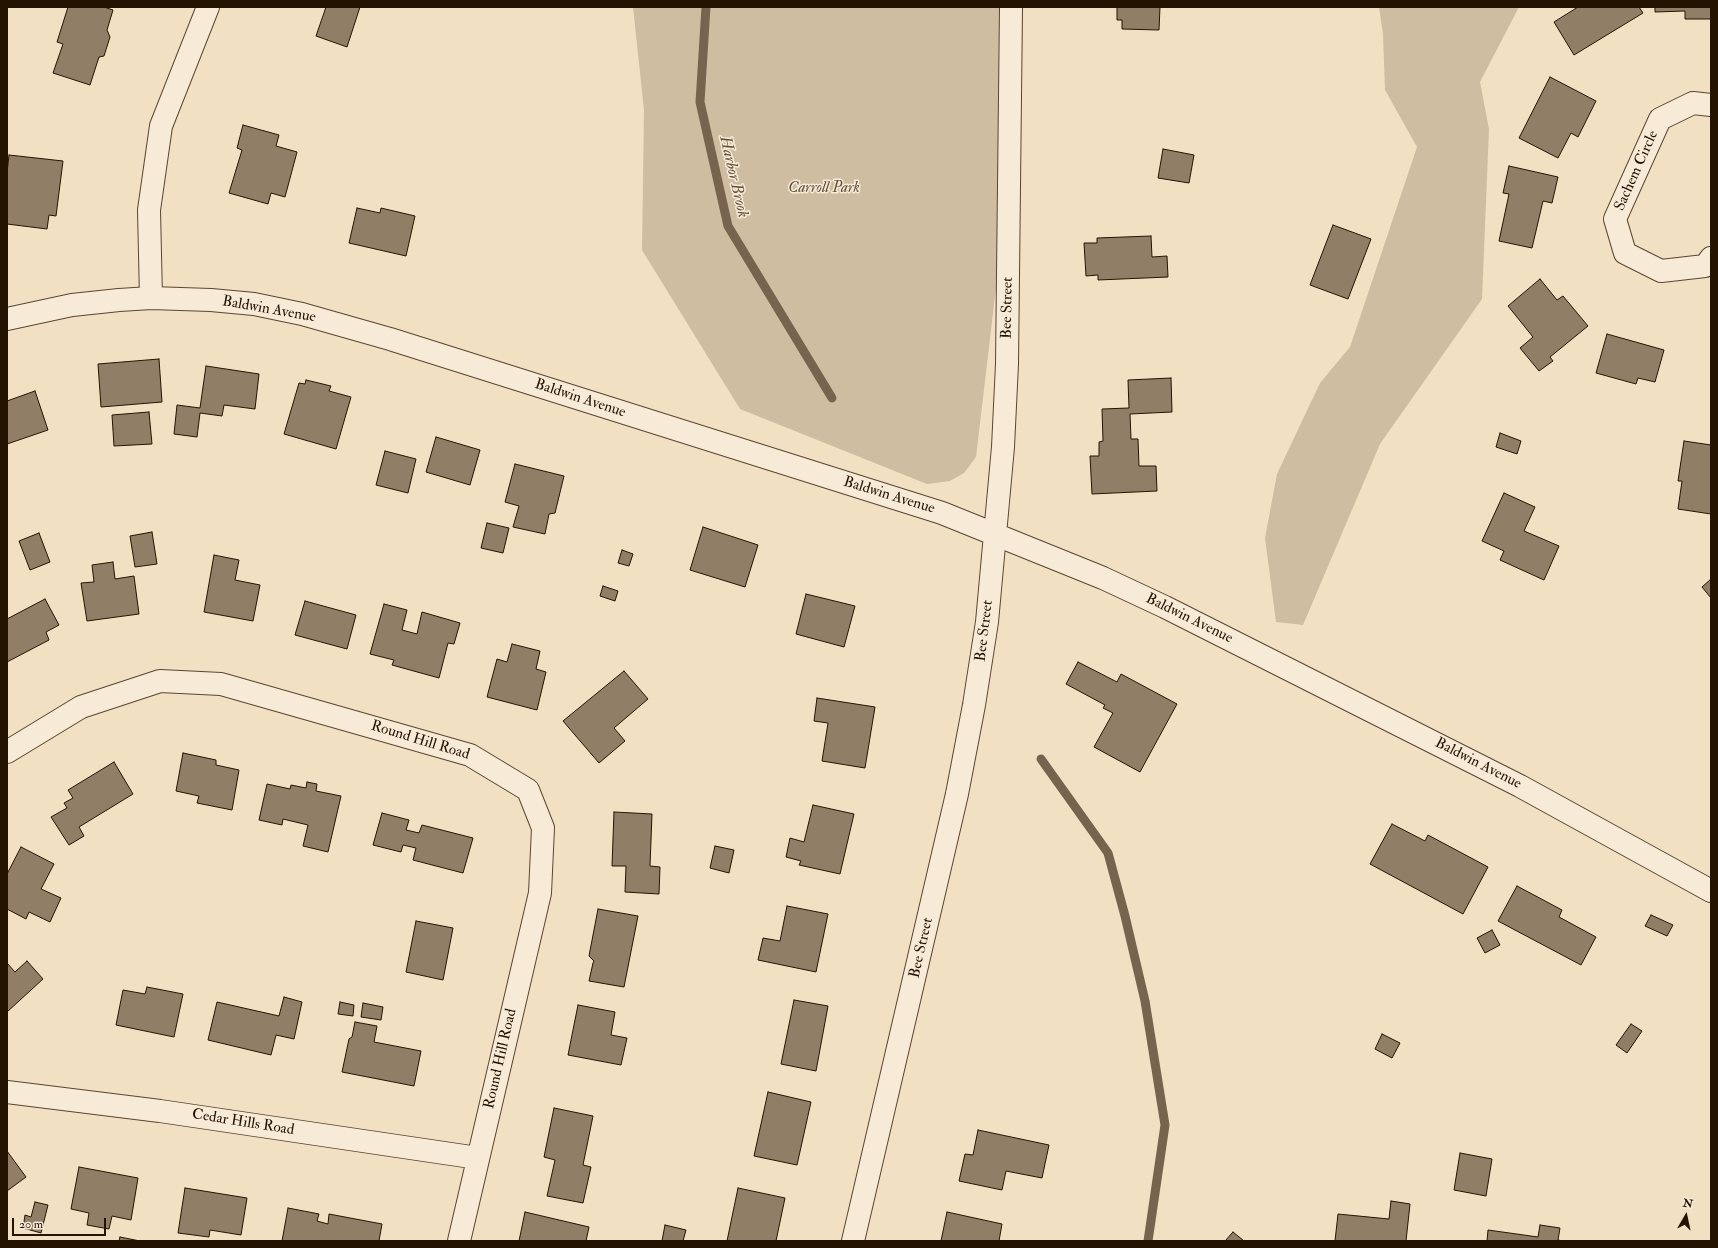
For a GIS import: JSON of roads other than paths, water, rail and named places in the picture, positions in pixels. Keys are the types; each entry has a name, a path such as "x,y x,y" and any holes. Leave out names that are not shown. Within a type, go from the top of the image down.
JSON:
{"street":[{"path":"151,298 149,210 161,126 208,7"},
{"name":"Bee Street","path":"852,1241 957,794 974,705 987,622 1003,447 1007,351 1011,7"},
{"name":"Sachem Circle","path":"1711,105 1693,103 1660,119 1615,219 1625,253 1661,271 1705,266 1711,258"},
{"name":"Baldwin Avenue","path":"7,319 72,305 151,298 211,300 254,304 342,324 942,513 1103,578 1179,614 1520,786 1711,891"},
{"name":"Round Hill Road","path":"7,752 81,707 160,681 221,684 470,755 528,790 543,828 540,893 459,1241"},
{"name":"Cedar Hills Road","path":"7,1092 168,1112 478,1158"}],"waterway":[{"name":"Harbor Brook","path":"706,7 700,102 728,226 832,398"},
{"path":"1041,759 1108,853 1125,916 1145,1001 1165,1125 1148,1241"}],"park label":[{"name":"Carroll Park","path":"824,189"}]}
